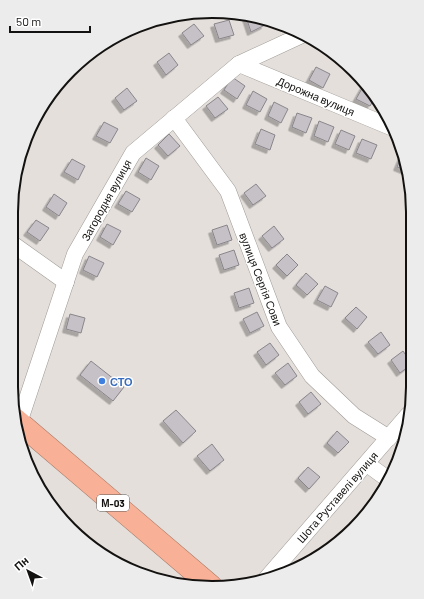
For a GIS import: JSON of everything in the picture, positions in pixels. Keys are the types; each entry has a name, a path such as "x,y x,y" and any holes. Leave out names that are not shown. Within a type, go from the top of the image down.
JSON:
{"highway":[{"name":"М-03","path":"22,425 205,581"}],"street":[{"name":"Загородня вулиця","path":"20,412 75,254 132,153 239,64 297,37"},
{"name":"Дорожна вулиця","path":"239,64 385,125"},
{"name":"вулиця Сергія Сови","path":"174,118 228,191 279,327 312,376 354,416 389,438"},
{"path":"18,247 66,282"},
{"name":"Шота Руставелі вулиця","path":"273,571 402,423"},
{"path":"367,464 384,476"}],"building":[{"path":"229,20 234,35 219,39 214,24"},
{"path":"248,22 264,26 251,32"},
{"path":"194,24 204,36 191,45 182,33"},
{"path":"169,53 178,65 166,75 157,62"},
{"path":"316,67 330,74 323,88 309,80"},
{"path":"232,77 245,86 237,99 224,90"},
{"path":"127,88 137,101 124,110 115,98"},
{"path":"362,89 372,103 370,106 356,99"},
{"path":"253,91 267,99 260,112 246,105"},
{"path":"218,97 228,109 215,118 206,106"},
{"path":"274,102 288,109 281,123 268,116"},
{"path":"297,113 312,118 306,133 292,127"},
{"path":"319,121 334,127 328,142 314,136"},
{"path":"104,122 118,129 110,143 96,136"},
{"path":"261,129 275,135 270,150 255,144"},
{"path":"341,130 355,136 349,150 335,144"},
{"path":"169,134 180,146 168,156 158,145"},
{"path":"362,139 377,145 371,159 356,153"},
{"path":"146,158 159,166 151,180 138,172"},
{"path":"72,159 85,166 78,180 64,172"},
{"path":"399,162 401,168 397,167"},
{"path":"256,184 266,196 253,205 244,193"},
{"path":"126,191 140,199 132,212 118,204"},
{"path":"54,194 67,203 59,216 46,207"},
{"path":"36,220 49,228 40,241 27,232"},
{"path":"107,224 121,231 113,245 100,237"},
{"path":"227,225 232,240 217,245 212,230"},
{"path":"274,226 284,239 272,248 262,236"},
{"path":"234,250 239,265 224,270 219,255"},
{"path":"287,254 298,265 287,276 276,265"},
{"path":"89,256 104,263 97,277 83,270"},
{"path":"306,273 318,284 307,295 296,285"},
{"path":"325,286 338,293 331,307 317,300"},
{"path":"249,288 254,303 239,308 234,293"},
{"path":"356,307 367,317 357,329 345,318"},
{"path":"257,312 264,326 250,333 243,319"},
{"path":"70,314 85,318 81,333 66,329"},
{"path":"381,332 390,345 378,354 368,342"},
{"path":"270,343 279,355 266,365 257,352"},
{"path":"403,351 406,355 406,368 400,373 391,360"},
{"name":"СТО","path":"91,361 124,387 113,401 80,375"},
{"path":"288,363 297,376 285,385 275,373"},
{"path":"311,392 321,404 308,414 299,402"},
{"path":"176,410 196,431 183,443 163,421"},
{"path":"337,431 349,442 338,453 327,443"},
{"path":"212,444 224,460 210,471 197,456"},
{"path":"308,467 320,477 309,489 298,478"}],"place":[{"name":"СТО","path":"102,381"}]}
